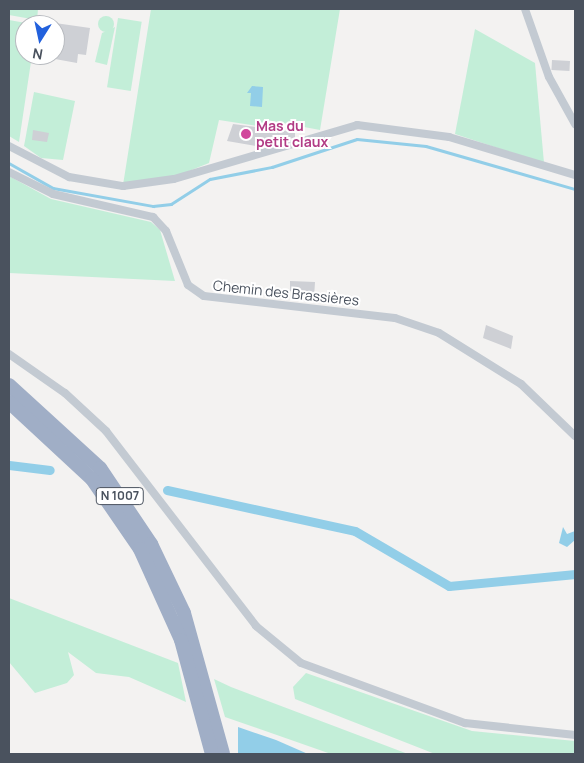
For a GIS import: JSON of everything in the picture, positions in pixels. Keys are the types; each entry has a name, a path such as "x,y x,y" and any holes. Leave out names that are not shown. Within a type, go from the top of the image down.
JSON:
{"highway":[{"name":"N 1007","path":"9,385 70,437 113,486 152,544 186,638 223,754"},
{"name":"N 1007","path":"9,402 61,446 110,502 154,574 186,638 212,754"}],"street":[{"path":"525,9 549,77 575,124"},
{"path":"9,146 69,177 123,186 174,179 357,125 449,137 575,175"},
{"name":"Chemin des Brassières","path":"9,172 53,194 153,217 166,231 188,285 204,296 395,318 439,333 521,384 575,436"},
{"path":"9,354 65,393 106,430 256,626 301,663 465,723 575,735"}],"green space":[{"path":"9,9 38,9 37,15 9,15"},
{"path":"151,9 340,9 320,130 267,120 265,127 219,120 209,163 174,177 123,185"},
{"path":"106,16 114,24 106,32 98,24"},
{"path":"118,18 142,22 131,91 107,87"},
{"path":"9,20 15,21 15,65 31,65 19,142 9,136"},
{"path":"115,27 107,65 95,62 102,33"},
{"path":"475,29 535,63 544,163 455,134"},
{"path":"34,92 75,101 63,160 41,158 24,146"},
{"path":"9,176 51,199 151,222 160,230 175,281 9,273"},
{"path":"9,598 178,663 186,702 129,677 96,673 68,652 74,675 67,683 35,693 9,662"},
{"path":"306,673 472,731 575,741 575,754 435,754 295,699 293,687"},
{"path":"214,679 408,754 331,754 225,717"}],"water":[{"path":"252,86 263,87 262,107 250,106 251,93 247,93"},
{"path":"563,527 567,534 575,531 575,540 567,547 559,543"},
{"path":"238,727 276,740 308,754 238,754"}],"building":[{"path":"65,24 90,28 86,55 78,54 77,63 65,61"},
{"path":"552,60 570,61 569,71 551,70"},
{"path":"233,124 295,132 295,138 267,140 261,147 227,141"},
{"path":"33,130 49,133 47,142 32,140"},
{"path":"290,281 315,282 314,297 290,291"},
{"path":"486,325 513,336 511,349 483,338"}],"waterway":[{"path":"9,163 53,188 153,206 171,204 210,179 272,167 357,139 426,146 575,189"},
{"path":"9,465 50,470"},
{"path":"167,490 355,531 449,586 575,574"}],"place":[{"name":"Mas du petit claux","path":"246,134"}]}
